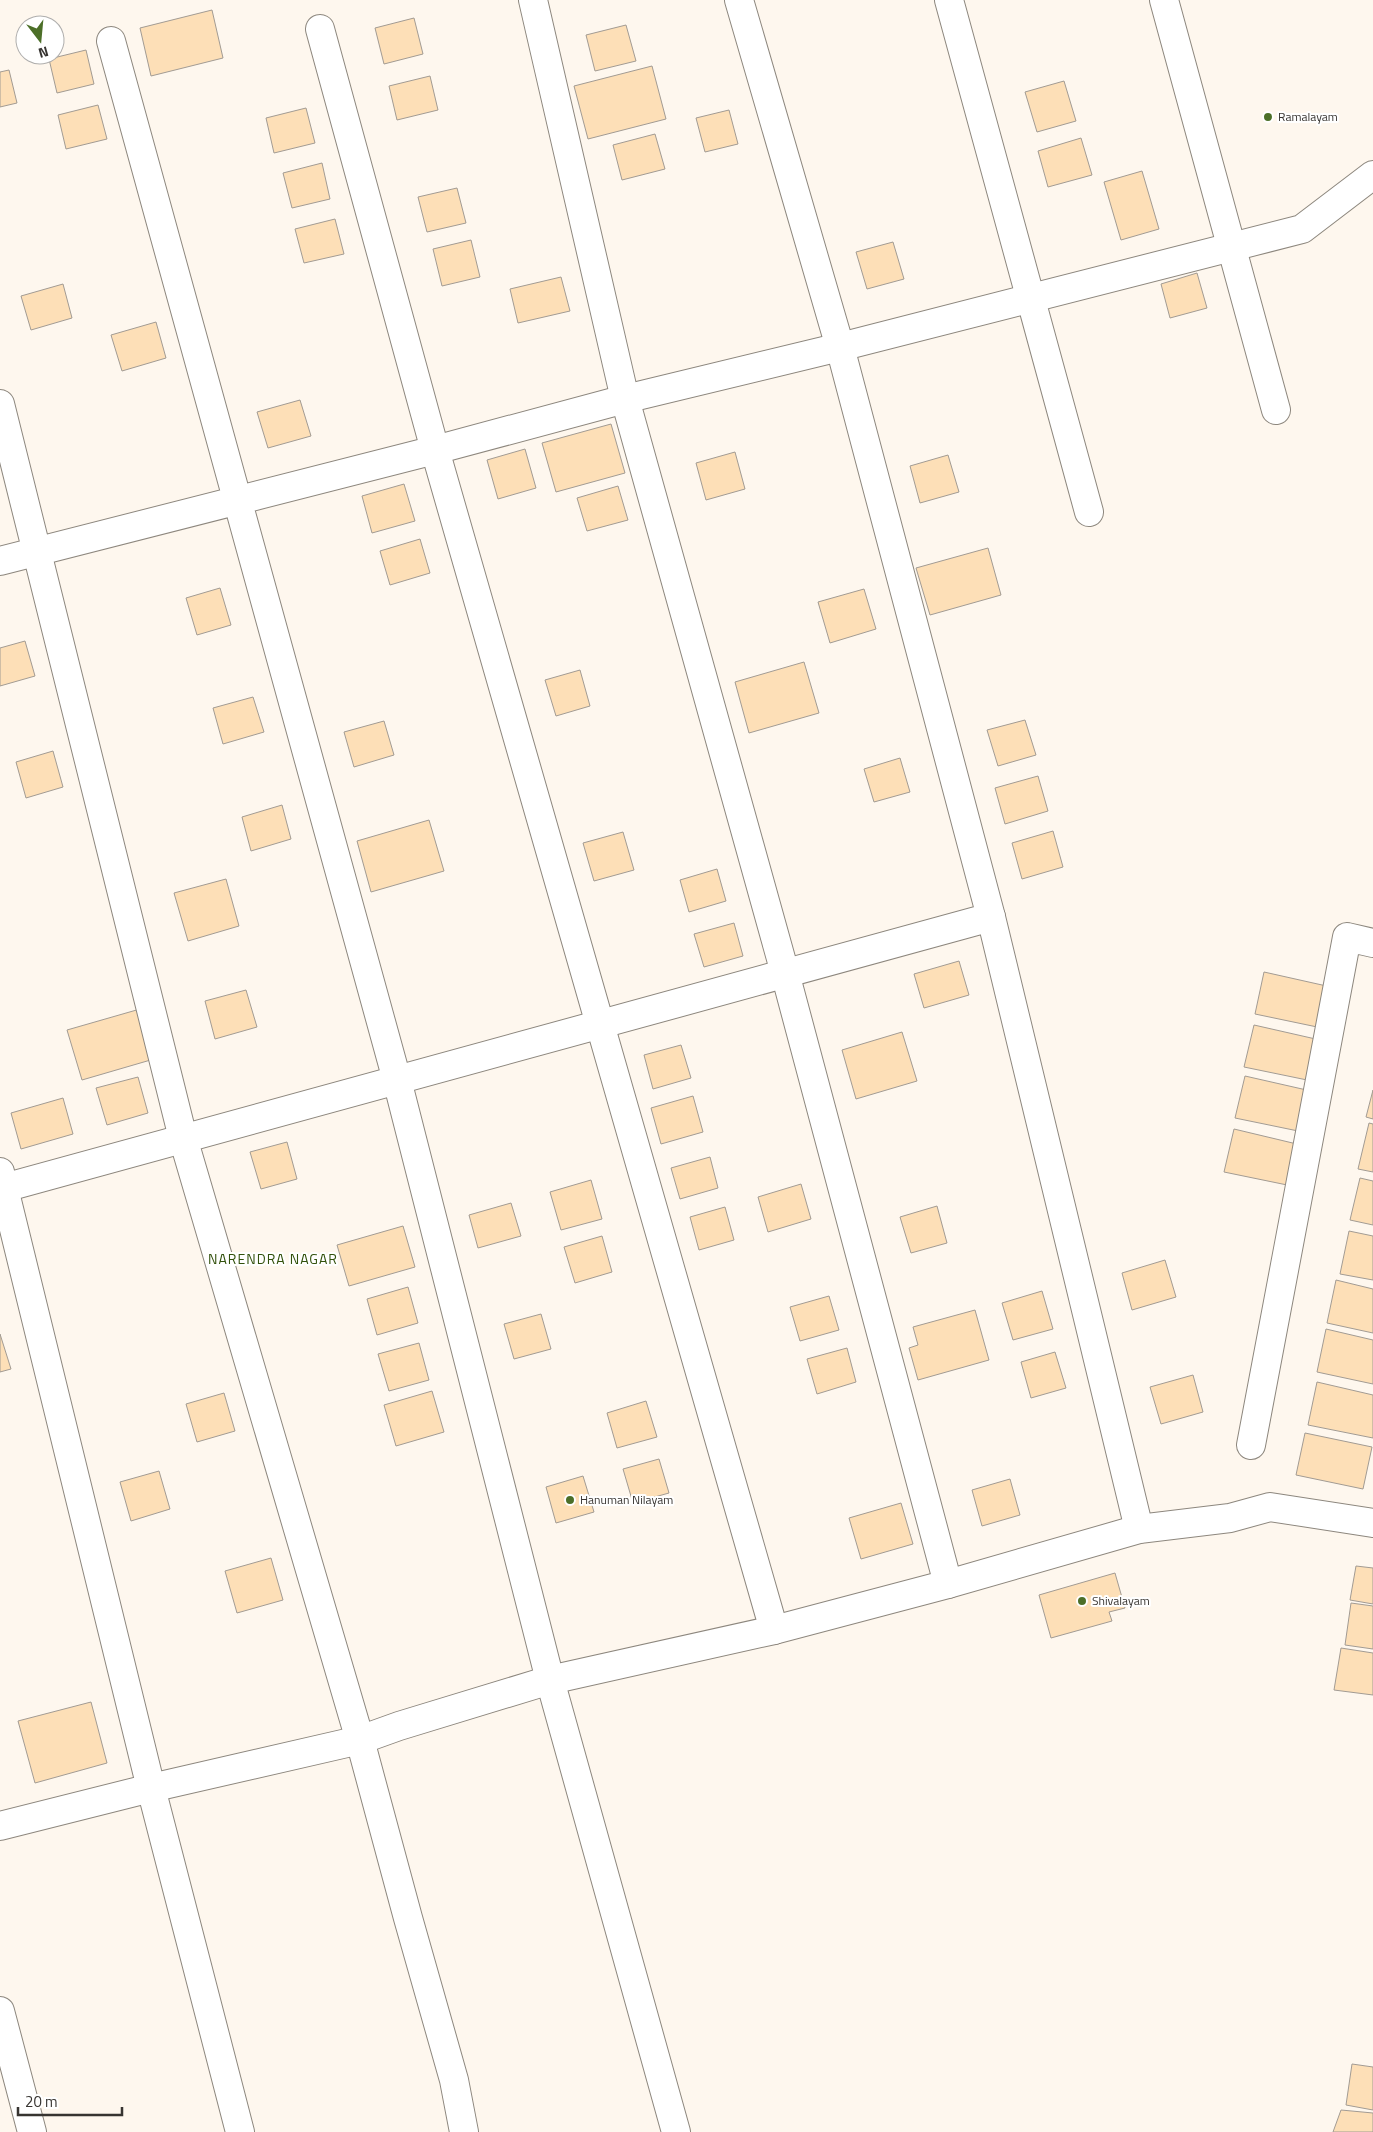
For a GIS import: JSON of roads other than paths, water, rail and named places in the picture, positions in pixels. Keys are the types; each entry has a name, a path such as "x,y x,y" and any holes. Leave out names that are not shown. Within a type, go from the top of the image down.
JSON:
{"street":[{"path":"533,0 626,399 785,973 948,1584"},
{"path":"739,0 840,347 991,916 1139,1529"},
{"path":"949,0 1089,512"},
{"path":"1164,0 1276,410"},
{"path":"320,29 435,450 774,1630"},
{"path":"110,41 398,1080 550,1680 676,2132"},
{"path":"0,561 435,450 626,399 840,347 1302,228 1373,175"},
{"path":"0,404 183,1138 360,1740 454,2080 464,2132"},
{"path":"240,2132 151,1788 1,1183 183,1138 991,916"},
{"path":"1251,1446 1347,937 1373,943"},
{"path":"0,1826 151,1788 360,1740 399,1726 550,1680 774,1630 948,1584 1139,1529 1230,1518 1270,1507 1373,1523"},
{"path":"0,2011 32,2132"}],"place":[{"name":"Ramalayam","path":"1268,117"},
{"name":"Hanuman Nilayam","path":"570,1500"},
{"name":"Shivalayam","path":"1082,1601"}],"district":[{"name":"NARENDRA NAGAR","path":"273,1259"}]}
